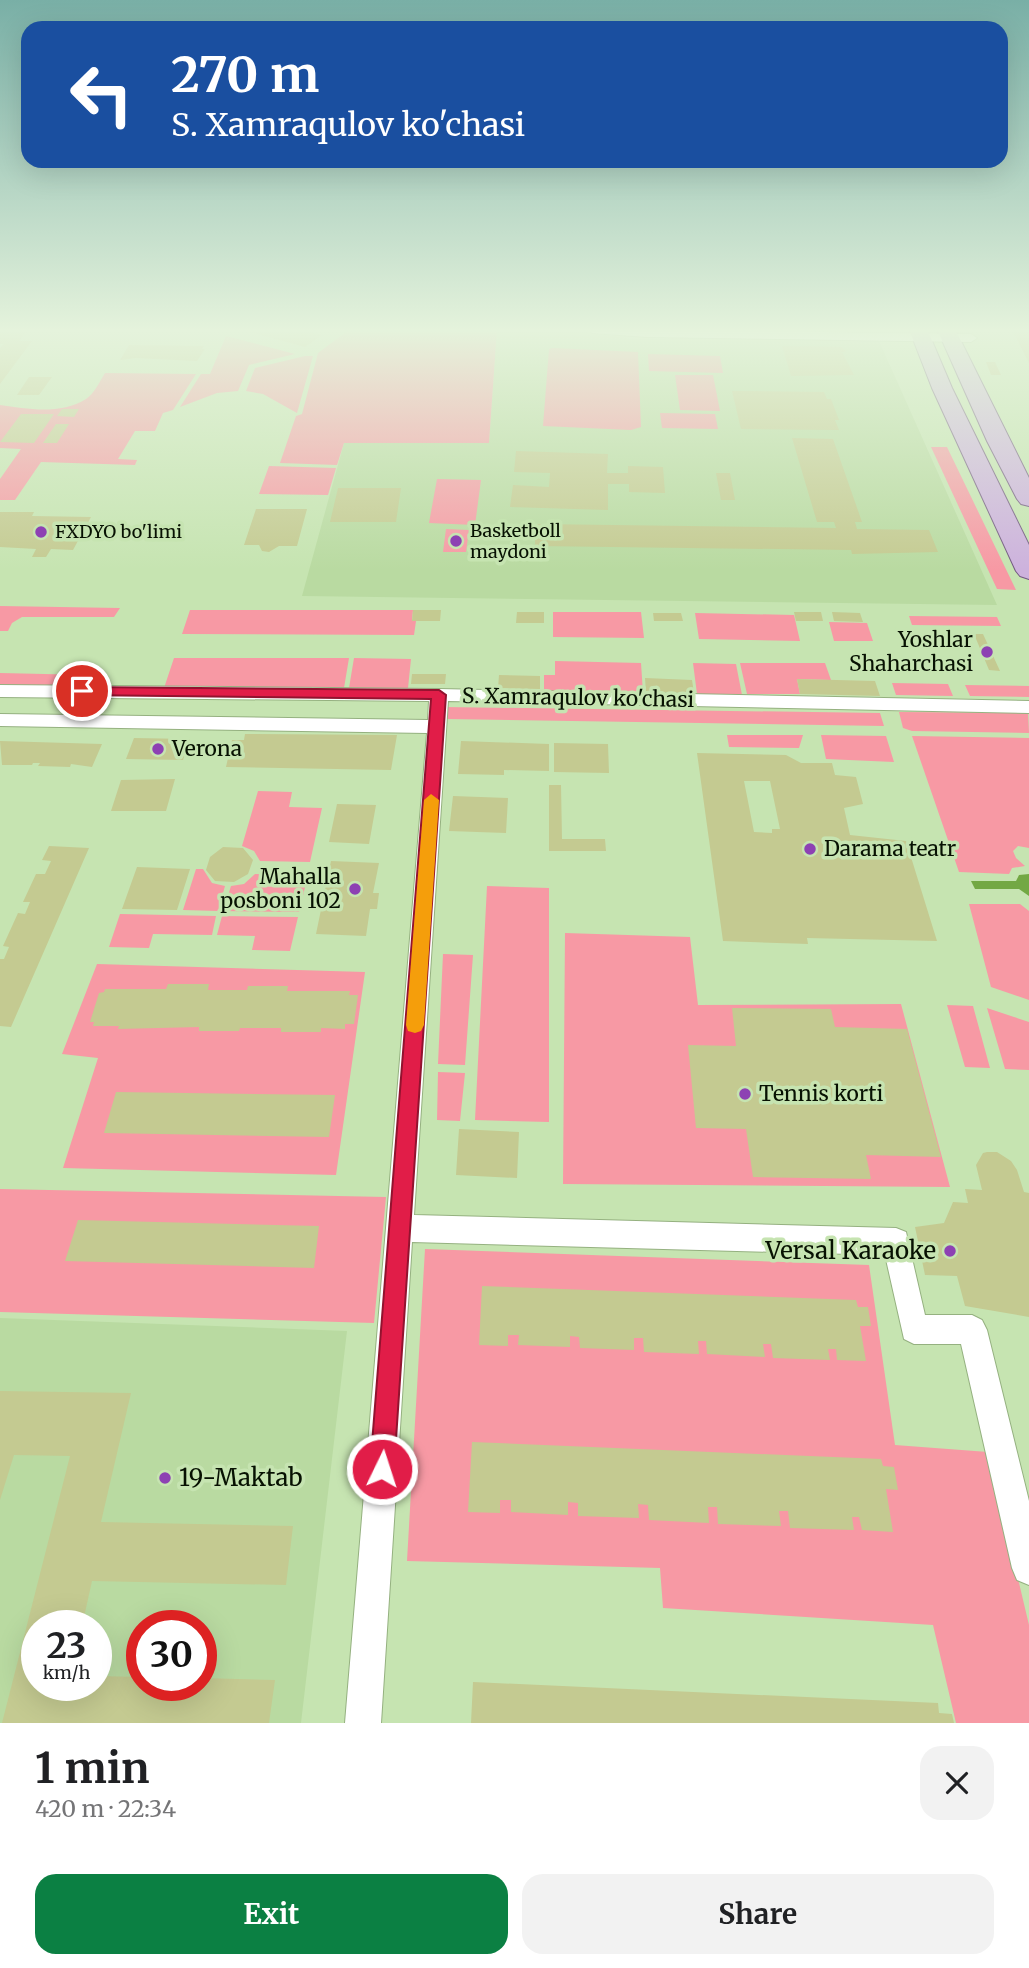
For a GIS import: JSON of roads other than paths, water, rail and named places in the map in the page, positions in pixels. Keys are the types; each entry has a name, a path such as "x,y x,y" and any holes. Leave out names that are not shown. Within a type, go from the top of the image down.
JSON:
{"main road":[{"path":"952,409 1029,571"},
{"path":"985,409 998,442 1029,499"}],"street":[{"name":"S. Xamraqulov ko'chasi","path":"0,691 439,695 1029,707"},
{"path":"363,1723 439,695"},
{"path":"0,720 436,727"},
{"path":"400,1228 896,1241 914,1329 972,1330 1029,1568"}],"place":[{"name":"FXDYO bo'limi","path":"41,532"},
{"name":"Basketboll maydoni","path":"456,541"},
{"name":"Yoshlar Shaharchasi","path":"987,652"},
{"name":"Verona","path":"158,749"},
{"name":"Darama teatr","path":"810,849"},
{"name":"Mahalla posboni 102","path":"355,889"},
{"name":"Tennis korti","path":"745,1094"},
{"name":"Versal Karaoke","path":"950,1251"},
{"name":"19-Maktab","path":"165,1478"}]}
